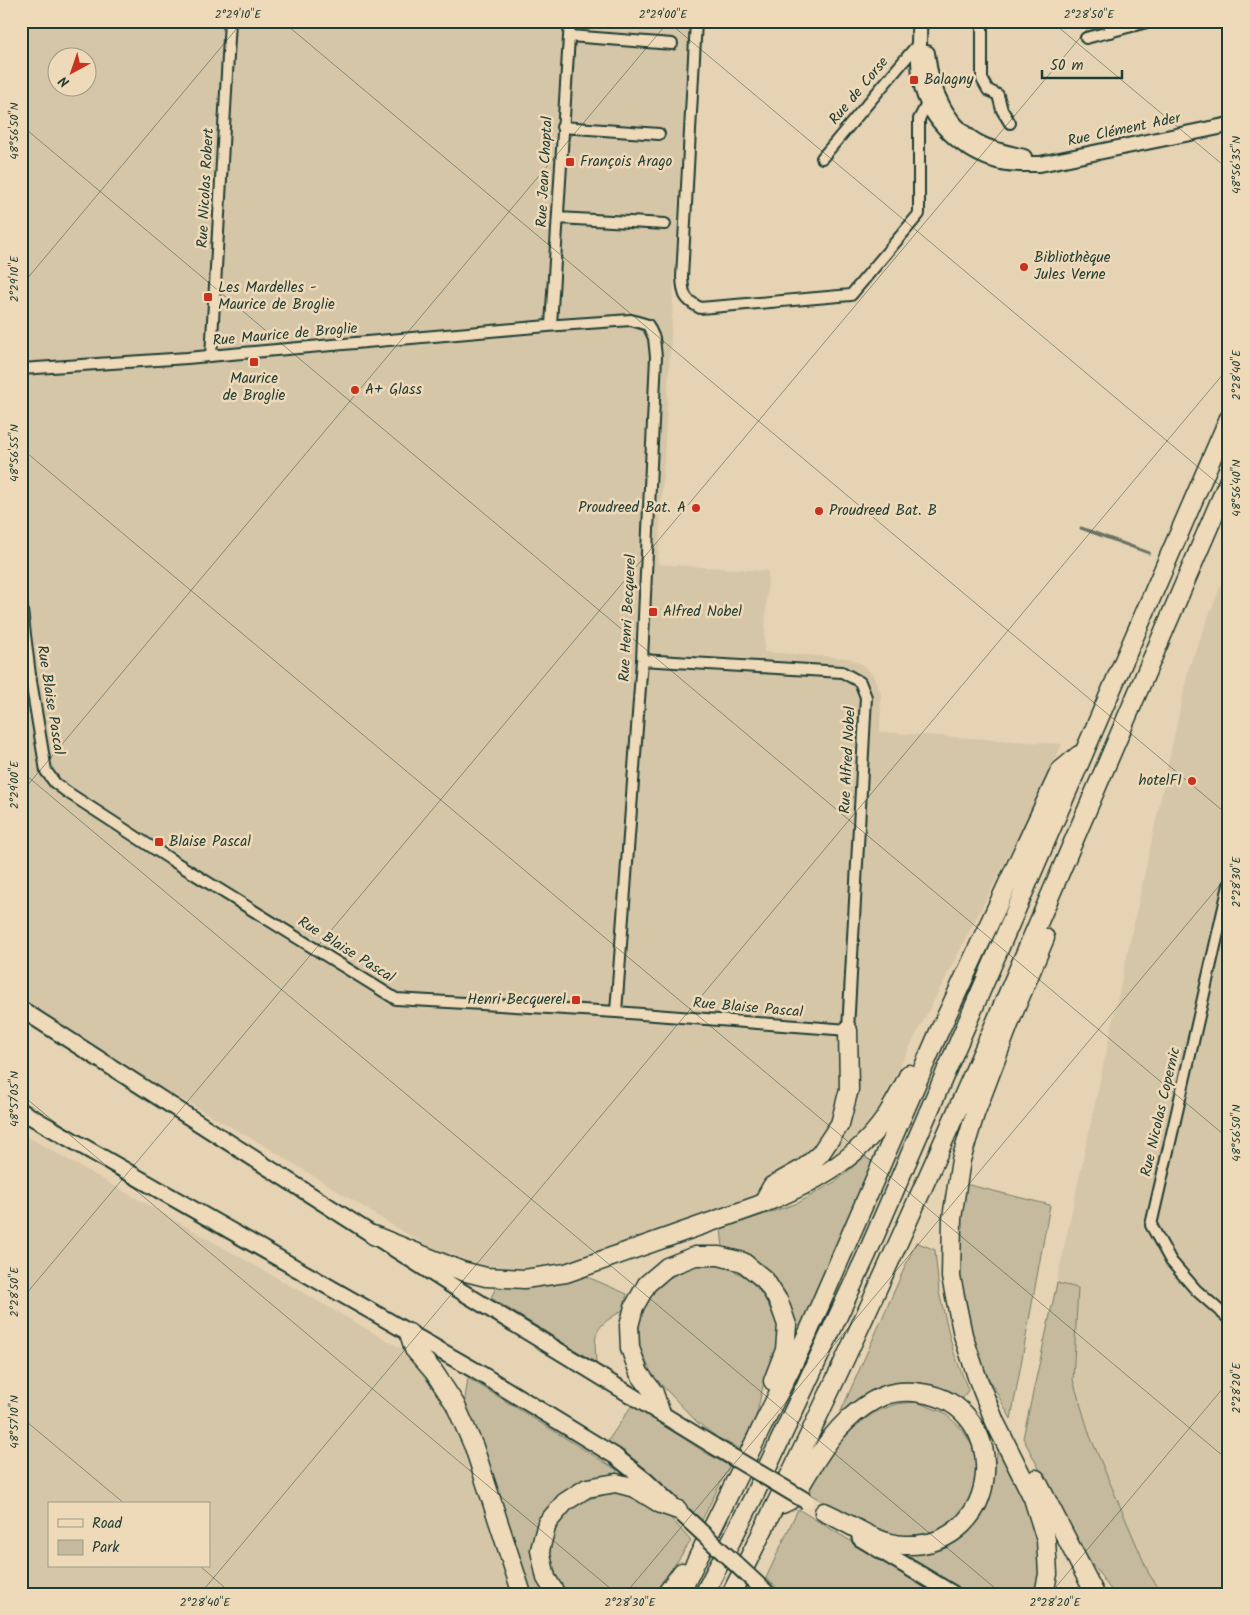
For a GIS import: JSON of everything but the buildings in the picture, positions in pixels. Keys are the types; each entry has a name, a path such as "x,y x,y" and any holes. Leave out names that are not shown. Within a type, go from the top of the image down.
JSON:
{"highway":[{"path":"704,1594 753,1498 866,1254 1229,418"},
{"path":"731,1594 775,1507 886,1270 1066,861 1229,480"},
{"path":"680,1594 807,1335 938,1034 1060,772 1083,752"},
{"path":"1044,1594 1048,1574 1046,1540 1033,1498 995,1422 977,1378 963,1335 951,1277 952,1218 961,1160 975,1114 1013,1014 1069,881 1066,861"},
{"path":"762,1204 772,1186 804,1168 820,1154 840,1124 849,1089 848,1030"},
{"path":"373,1235 462,1271 486,1277 524,1279 566,1273 762,1204 790,1193 830,1172 862,1145 885,1119 919,1054 938,1034"},
{"path":"660,1412 654,1393 639,1373 630,1348 629,1326 634,1307 647,1284 667,1267 695,1256 719,1256 743,1262 764,1280 779,1302 787,1325 785,1350 772,1384 776,1399"},
{"path":"409,1333 414,1349 434,1372 455,1404 474,1447 522,1594"},
{"path":"775,1507 794,1498 822,1451 838,1430 854,1414 883,1396 910,1391 933,1394 948,1401 960,1411 978,1434 985,1460 985,1484 982,1495 969,1517 947,1535 928,1543 904,1545 891,1543 878,1539 824,1512"},
{"path":"995,1422 1010,1433 1095,1594"},
{"path":"556,1594 546,1578 540,1550 547,1523 565,1502 587,1488 616,1483 635,1488 680,1513"},
{"path":"666,1594 681,1573 696,1564"}],"main road":[{"path":"21,1009 451,1284 824,1512 835,1522 953,1594"},
{"path":"21,1111 476,1371 615,1456 645,1480 768,1594"}],"street":[{"name":"Rue Nicolas Robert","path":"211,356 230,21"},
{"name":"Rue Jean Chaptal","path":"551,326 570,21"},
{"path":"696,21 682,277 683,294 690,302 700,308 852,295 919,214 919,120 933,100"},
{"name":"Rue Clément Ader","path":"919,21 918,44 921,83 933,100"},
{"name":"Rue Clément Ader","path":"925,21 928,64 938,120 949,133 978,154 1002,162 1020,164 1052,162 1229,125"},
{"path":"982,21 982,80 988,90 998,95 1002,110 1010,123"},
{"path":"1108,21 1110,32"},
{"path":"1086,38 1151,21"},
{"path":"570,36 672,44"},
{"name":"Rue de Corse","path":"822,158 918,44"},
{"path":"562,127 659,134"},
{"path":"558,218 665,224"},
{"name":"Rue Henri Becquerel","path":"551,326 631,320 648,325 654,338 656,357 642,660 616,1012"},
{"name":"Rue Maurice de Broglie","path":"21,369 211,356 551,326"},
{"name":"Rue Blaise Pascal","path":"21,602 30,675 46,771 56,783 162,854 396,999 616,1012 848,1030"},
{"name":"Rue Alfred Nobel","path":"642,660 842,672 860,682 866,697 848,1030"},
{"name":"Rue Nicolas Copernic","path":"1229,885 1151,1225 1171,1261 1196,1290 1229,1319"}],"shaded area":[{"path":"21,21 689,21 658,564 768,571 764,652 848,658 862,664 873,675 881,694 880,732 1062,744 1011,851 878,1109 860,1133 822,1164 784,1189 564,1266 524,1272 487,1268 451,1258 400,1230 270,1149 142,1077 21,999"},
{"path":"1229,565 1229,1594 1114,1594 1098,1571 1023,1438 1189,667"},
{"path":"21,1133 413,1355 449,1409 466,1451 513,1594 21,1594"}],"green space":[{"path":"864,1157 875,1163 802,1327 794,1324 743,1256 723,1247 721,1229 798,1203 838,1180"},
{"path":"965,1184 1050,1205 1011,1419 978,1359 960,1279 961,1218"},
{"path":"916,1242 935,1250 939,1292 953,1350 968,1390 960,1403 945,1390 921,1383 909,1382 886,1385 874,1389 854,1403 834,1427"},
{"path":"697,1265 725,1266 749,1279 765,1298 778,1326 775,1353 763,1386 753,1430 744,1451 718,1438 697,1422 652,1375 640,1347 639,1320 651,1294 669,1278"},
{"path":"583,1275 627,1294 623,1310 606,1321 598,1331 595,1343 596,1363 491,1298 496,1287 524,1288 555,1285"},
{"path":"1057,1283 1078,1288 1073,1380 1090,1436 1149,1574 1163,1594 1114,1594 1080,1547 1023,1438"},
{"path":"468,1378 617,1470 616,1477 541,1523 548,1594 530,1594 464,1406"},
{"path":"916,1402 943,1412 961,1428 974,1448 977,1470 974,1492 961,1515 943,1529 927,1536 902,1537 864,1525 808,1493 826,1457 858,1424 874,1413 896,1404"},
{"path":"632,1405 729,1466 702,1520 608,1441"},
{"path":"998,1448 1026,1508 1037,1540 1039,1574 1035,1594 967,1594 896,1550 930,1550 949,1544 975,1525 990,1494"},
{"path":"615,1493 642,1497 660,1506 691,1541 655,1594 568,1594 552,1563 550,1548 556,1530 572,1506 590,1498"},
{"path":"798,1509 938,1594 784,1594 766,1578"}],"waterway":[{"path":"1081,528 1149,553"},
{"path":"1218,1594 1229,1582"}],"place":[{"name":"Balagny","path":"914,80"},
{"name":"François Arago","path":"570,162"},
{"name":"Bibliothèque Jules Verne","path":"1024,267"},
{"name":"Les Mardelles - Maurice de Broglie","path":"208,297"},
{"name":"Maurice de Broglie","path":"254,362"},
{"name":"A+ Glass","path":"355,390"},
{"name":"Proudreed Bat. A","path":"696,508"},
{"name":"Proudreed Bat. B","path":"819,511"},
{"name":"Alfred Nobel","path":"653,612"},
{"name":"hotelF1","path":"1192,781"},
{"name":"Blaise Pascal","path":"159,842"},
{"name":"Henri Becquerel","path":"576,1000"}]}
